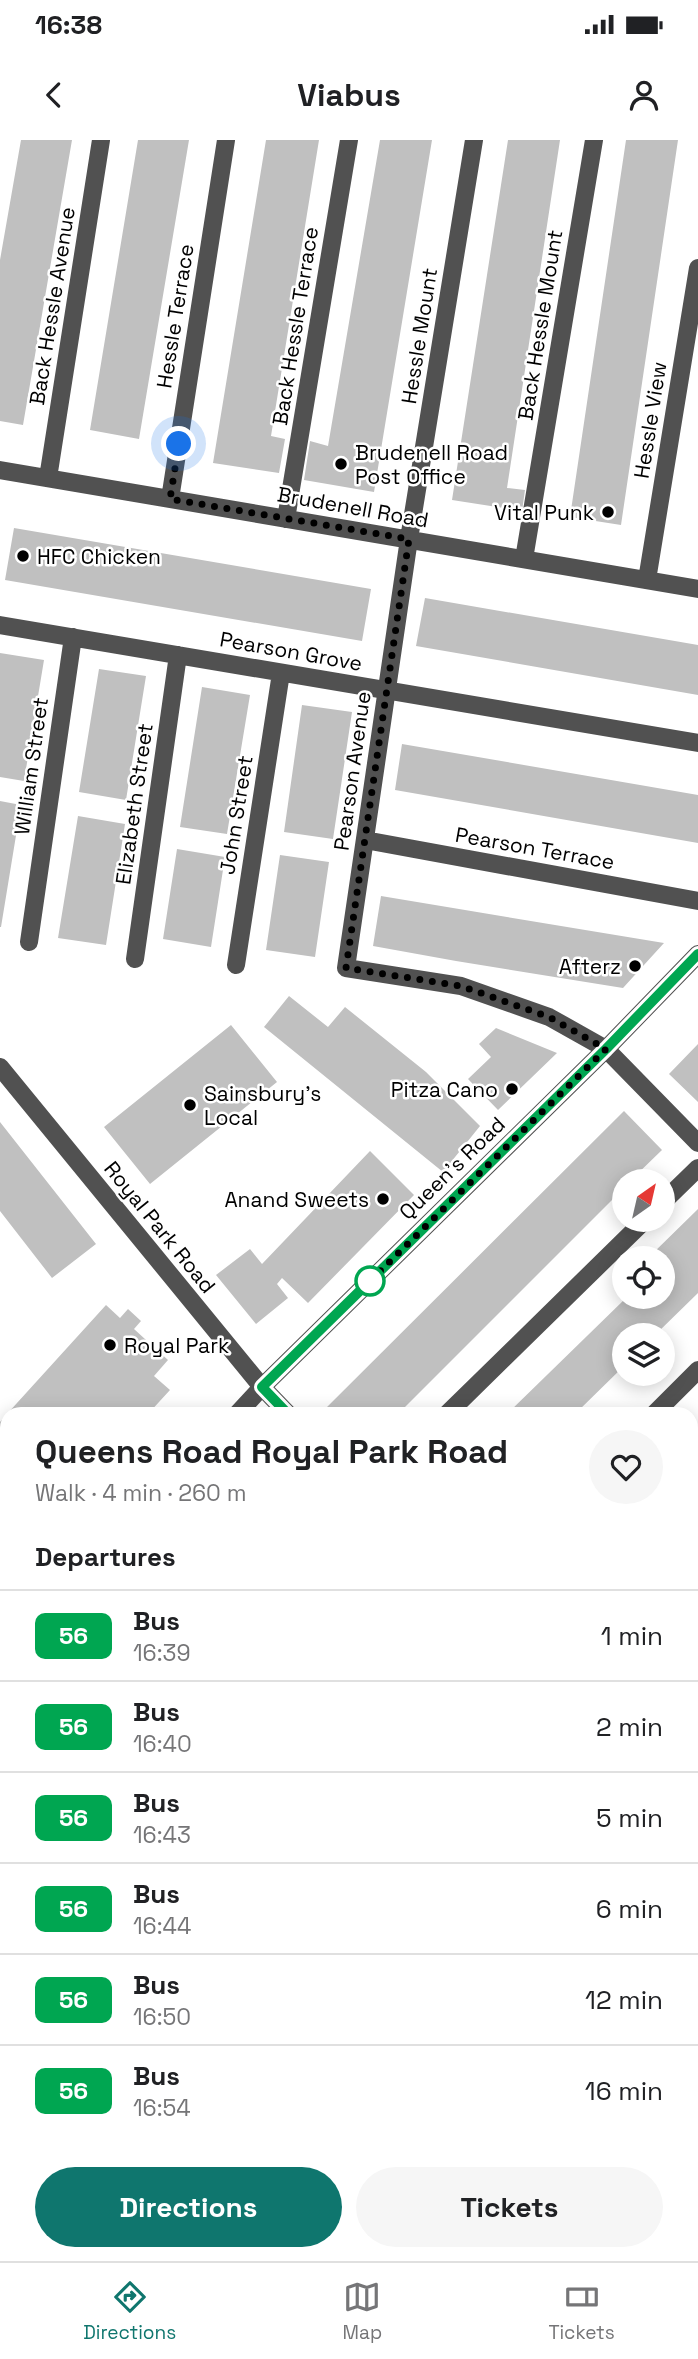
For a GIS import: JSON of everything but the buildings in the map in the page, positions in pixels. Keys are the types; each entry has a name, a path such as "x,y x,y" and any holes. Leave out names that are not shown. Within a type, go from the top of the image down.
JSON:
{"street":[{"name":"Back Hessle Avenue","path":"48,478 101,140"},
{"name":"Hessle Terrace","path":"170,499 226,140"},
{"name":"Back Hessle Terrace","path":"286,519 349,140"},
{"name":"Hessle Mount","path":"409,539 474,140"},
{"name":"Back Hessle Mount","path":"524,559 594,140"},
{"name":"Hessle View","path":"647,580 698,268"},
{"name":"Brudenell Road","path":"0,470 698,589"},
{"name":"Pearson Avenue","path":"409,539 346,968 461,986 549,1017 606,1049"},
{"name":"Pearson Grove","path":"0,625 698,744"},
{"name":"William Street","path":"29,943 73,637"},
{"name":"Elizabeth Street","path":"135,958 178,655"},
{"name":"John Street","path":"236,965 281,673"},
{"name":"Pearson Terrace","path":"365,841 698,901"},
{"name":"Queen's Road","path":"243,1407 606,1049 698,954"},
{"path":"606,1049 698,1143"},
{"name":"Royal Park Road","path":"0,1067 281,1407"},
{"path":"676,1189 698,1168"},
{"path":"454,1407 633,1232"},
{"path":"661,1407 698,1370"}],"bus line":[{"name":"56","path":"281,1407 262,1387 606,1049 698,954"}],"place":[{"name":"Brudenell Road Post Office","path":"341,464"},
{"name":"Vital Punk","path":"608,512"},
{"name":"HFC Chicken","path":"23,556"},
{"name":"Afterz","path":"635,966"},
{"name":"Pitza Cano","path":"512,1089"},
{"name":"Sainsbury's Local","path":"190,1105"},
{"name":"Anand Sweets","path":"383,1199"},
{"name":"Royal Park","path":"110,1345"}],"route":[{"path":"179,444 170,499 409,539 346,968 461,986 549,1017 606,1049 370,1281"}]}
